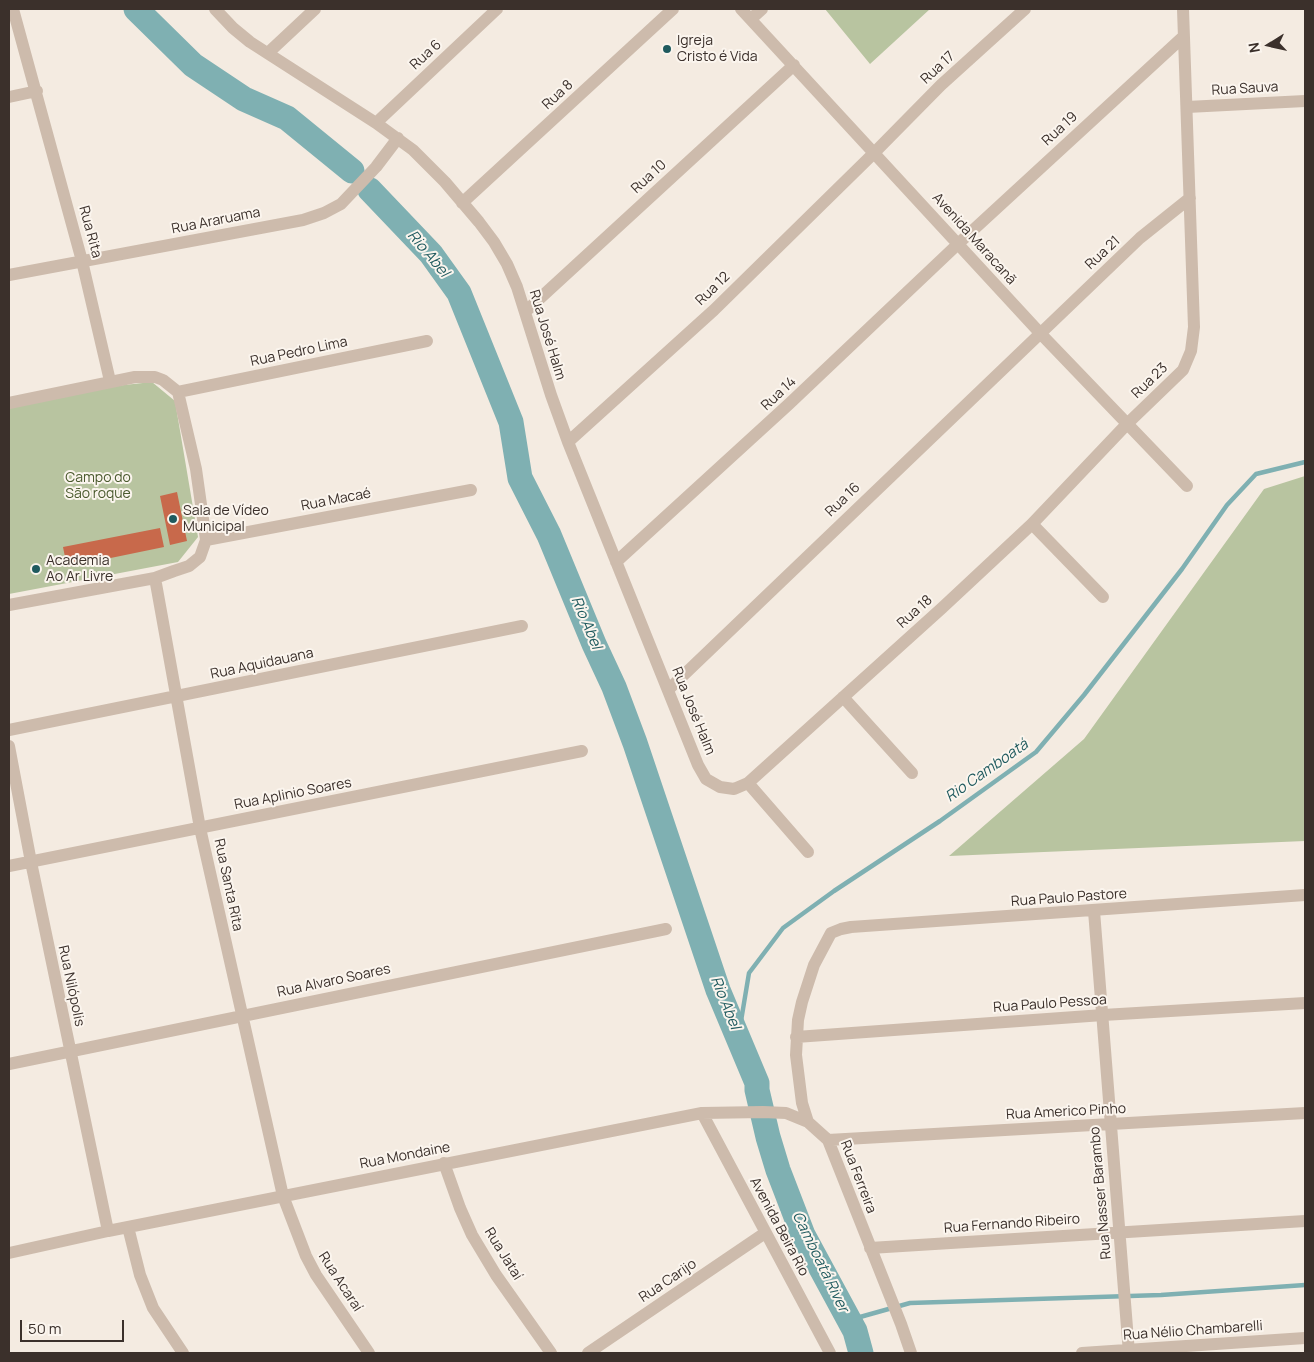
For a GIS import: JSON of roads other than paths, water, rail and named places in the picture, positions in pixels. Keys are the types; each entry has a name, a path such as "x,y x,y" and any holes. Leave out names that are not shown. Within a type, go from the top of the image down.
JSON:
{"street":[{"path":"9,97 37,91 13,9"},
{"name":"Rua José Halm","path":"215,9 238,33 250,42 398,138 429,165 494,242 507,264 568,442 698,764 706,778 720,787 734,789 748,783"},
{"path":"268,53 315,9"},
{"name":"Rua 6","path":"376,123 497,9"},
{"name":"Rua 8","path":"462,202 673,9"},
{"name":"Avenida Maracanã","path":"742,9 1040,333 1188,486"},
{"path":"751,19 762,9"},
{"name":"Rua 17","path":"874,153 941,85 1025,9"},
{"name":"Rua 23","path":"1127,424 1183,370 1191,351 1194,327 1183,9"},
{"name":"Rua 19","path":"959,244 1183,37"},
{"name":"Rua 10","path":"525,312 794,65"},
{"name":"Rua Rita","path":"37,91 82,261 110,381"},
{"name":"Rua Sauva","path":"1187,107 1305,101"},
{"name":"Rua Araruama","path":"9,274 303,220 332,210 341,204 376,167 398,138"},
{"name":"Rua 12","path":"568,442 714,310 874,153"},
{"name":"Rua 21","path":"1040,333 1140,238 1190,198"},
{"name":"Rua 14","path":"616,562 790,404 959,244"},
{"name":"Rua 16","path":"668,690 1040,333"},
{"name":"Rua Pedro Lima","path":"178,392 427,341"},
{"path":"9,402 135,377 155,377 163,380 178,392 196,469 206,540 200,557 189,566 155,578 9,605"},
{"name":"Rua 18","path":"748,783 1032,524 1127,424"},
{"name":"Rua Macaé","path":"206,540 471,490"},
{"path":"1032,524 1103,597"},
{"name":"Rua Santa Rita","path":"155,578 200,828 283,1196"},
{"name":"Rua Aquidauana","path":"9,730 522,626"},
{"path":"842,697 912,773"},
{"name":"Rua Nilópolis","path":"9,746 31,862 108,1231"},
{"name":"Rua Aplinio Soares","path":"9,866 582,751"},
{"path":"748,783 808,852"},
{"name":"Rua Paulo Pastore","path":"796,1037 802,1002 814,965 828,937 834,931 851,927 1305,895"},
{"name":"Rua Nasser Barambo","path":"1094,911 1129,1351"},
{"name":"Rua Alvaro Soares","path":"9,1064 666,929"},
{"name":"Rua Paulo Pessoa","path":"796,1037 1102,1015 1305,1003"},
{"path":"796,1037 799,1085 808,1122"},
{"name":"Rua Mondaine","path":"9,1253 444,1163 702,1113 786,1113 808,1122"},
{"name":"Avenida Beira Rio","path":"702,1113 830,1353"},
{"name":"Rua Americo Pinho","path":"828,1140 1305,1113"},
{"name":"Rua Ferreira","path":"808,1122 828,1140 911,1353"},
{"name":"Rua Jataí","path":"444,1163 472,1235 496,1275 551,1353"},
{"name":"Rua Acaraí","path":"283,1196 306,1256 316,1275 369,1353"},
{"name":"Rua Fernando Ribeiro","path":"870,1248 1305,1221"},
{"path":"128,1227 140,1274 153,1308 183,1353"},
{"name":"Rua Carijo","path":"588,1353 765,1233"},
{"name":"Rua Nélio Chambarelli","path":"1082,1353 1240,1348 1305,1338"}],"waterway":[{"name":"Rio Abel","path":"136,9 193,65 244,99 287,118 352,171"},
{"name":"Rio Abel","path":"370,190 431,254 459,293 511,422 520,478 549,535 614,687 635,743 718,990 757,1083 768,1137 778,1170 803,1235 855,1331 861,1353"},
{"name":"Rio Camboatá","path":"757,1083 741,1021 749,973 783,928 834,891 940,821 1036,752 1084,695 1182,569 1227,505 1256,474 1305,462"},
{"path":"863,1353 860,1317 910,1303 1161,1295 1305,1285"}],"place":[{"name":"Igreja Cristo é Vida","path":"667,49"},
{"name":"Sala de Vídeo Municipal","path":"173,519"},
{"name":"Academia Ao Ar Livre","path":"36,569"}],"park label":[{"name":"Campo do São roque","path":"98,486"}],"water label":[{"name":"Camboatá River","path":"820,1262"}]}
